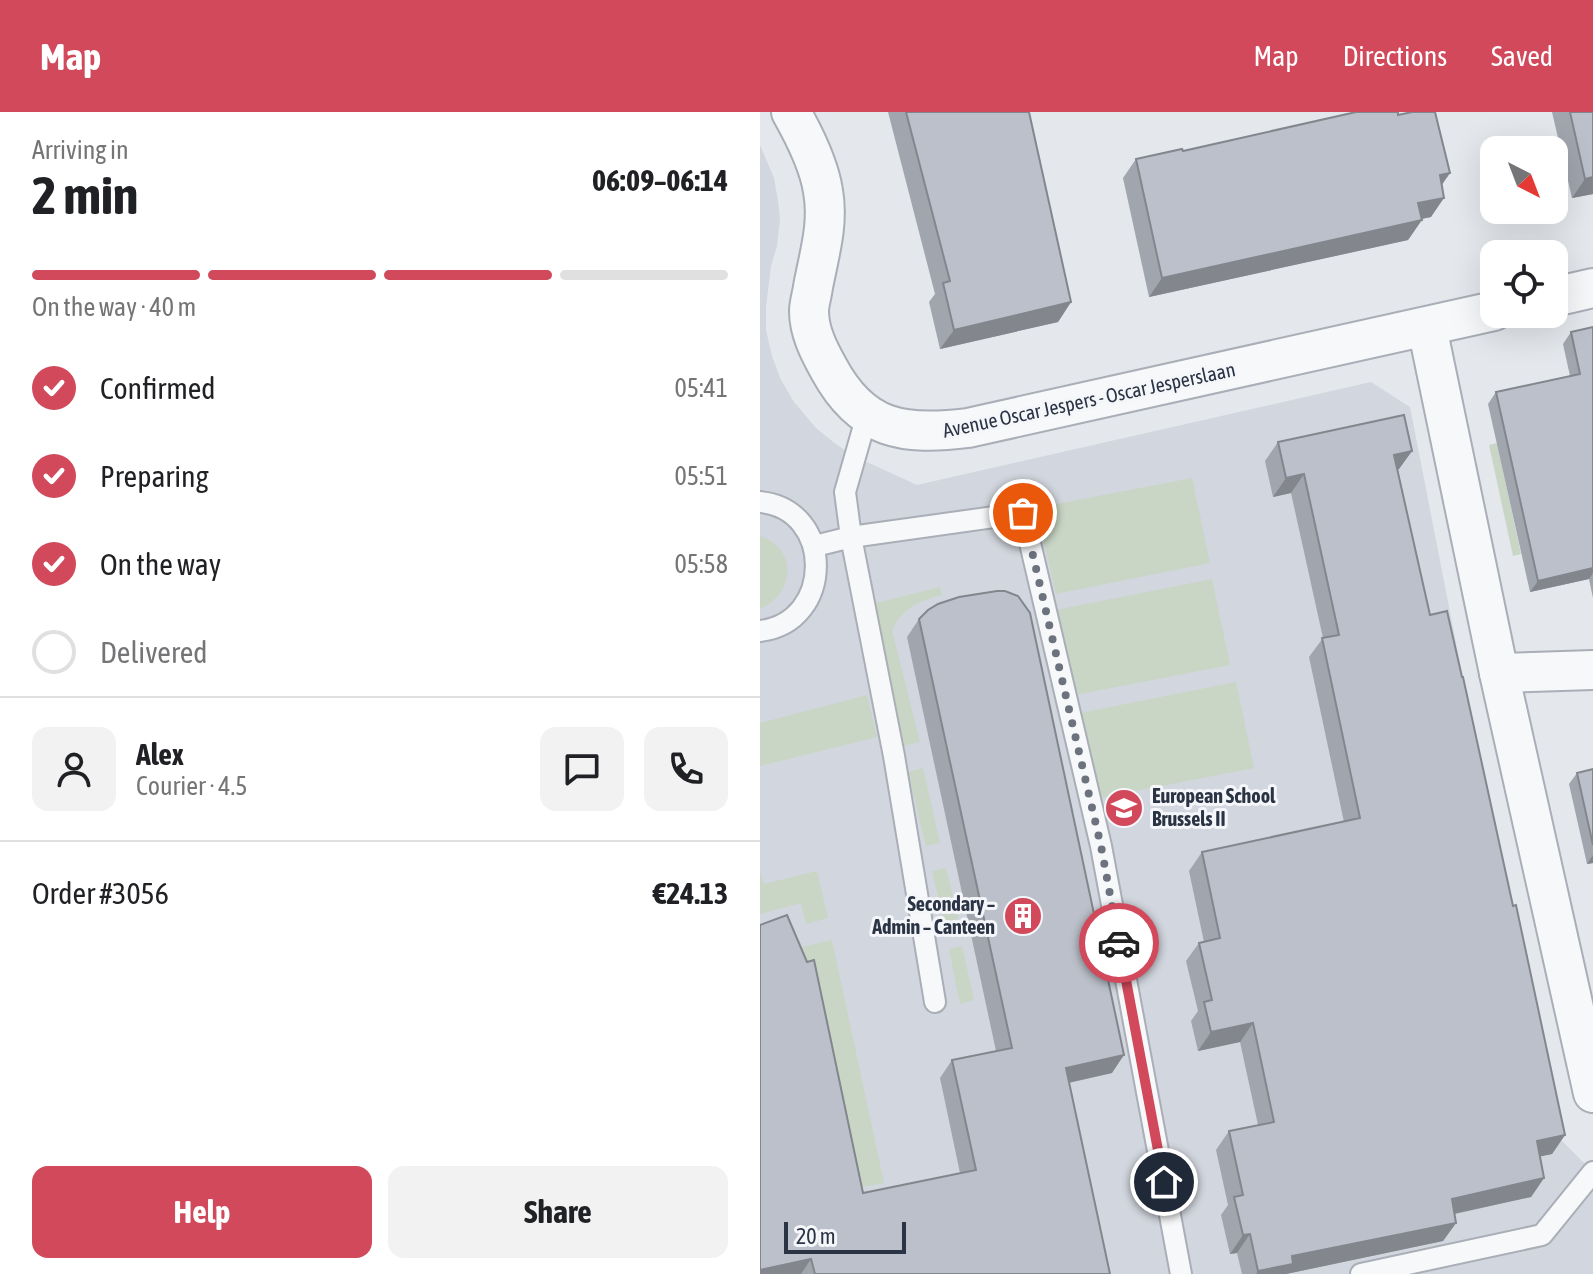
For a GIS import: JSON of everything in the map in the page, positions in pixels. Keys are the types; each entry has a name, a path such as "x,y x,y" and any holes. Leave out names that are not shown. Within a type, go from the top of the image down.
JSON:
{"street":[{"name":"Avenue Oscar Jespers - Oscar Jesperslaan","path":"791,112 807,141 823,190 824,235 809,312 816,346 837,385 867,415 895,427 933,432 968,428 1480,314"},
{"path":"1568,294 1593,288"},
{"path":"1427,327 1499,673 1591,1072"},
{"path":"1499,673 1593,670"}],"lane":[{"path":"867,415 845,492 935,1002"},
{"path":"760,502 789,512 805,527 815,546 818,568 813,590 802,609 786,623 760,631"},
{"path":"815,546 851,537 1023,513 1101,846 1181,1274"},
{"path":"1361,1274 1542,1235 1593,1172"}],"shaded area":[{"name":"European School Brussels II","path":"760,145 774,178 780,220 771,266 766,330 781,380 794,402 816,428 837,445 917,485 1371,382 1410,407 1551,1130 1593,1172 1593,1274 760,1274"}],"green space":[{"path":"1497,443 1521,554 1513,556 1489,445"},
{"path":"1192,478 1210,563 1056,594 1036,508"},
{"path":"760,536 781,551 787,572 780,593 760,609"},
{"path":"1212,579 1230,665 1075,695 1056,610"},
{"path":"940,587 942,595 912,607 892,631 920,742 903,746 872,604"},
{"path":"1236,682 1254,768 1099,798 1080,713"},
{"path":"867,695 877,737 760,766 760,723"},
{"path":"923,768 940,843 926,846 908,772"},
{"path":"946,868 958,919 944,922 932,871"},
{"path":"760,871 764,884 817,871 828,918 806,924 801,903 760,914"},
{"path":"832,940 884,1183 852,1189 801,947"},
{"path":"962,946 974,1000 960,1004 949,949"}],"building":[{"path":"906,112 1029,112 1071,302 954,330 943,283 950,281"},
{"path":"1356,112 1398,112 1398,115 1435,112 1450,173 1440,175 1444,198 1418,203 1422,220 1162,278 1136,159"},
{"path":"1570,112 1593,112 1593,177 1585,179"},
{"path":"1593,327 1593,568 1538,581 1496,392 1580,374 1571,332"},
{"path":"1404,415 1412,451 1394,455 1430,615 1447,611 1513,906 1516,905 1565,1135 1537,1141 1544,1178 1452,1199 1456,1223 1292,1256 1293,1264 1258,1271 1250,1234 1243,1235 1234,1197 1243,1195 1229,1131 1274,1122 1253,1023 1211,1032 1204,1002 1212,1000 1199,943 1220,938 1202,852 1360,818 1322,638 1339,635 1304,474 1286,478 1278,442"},
{"name":"Secondary – Admin – Canteen","path":"997,591 1018,596 1030,613 1124,1055 1066,1068 1110,1274 815,1274 811,1259 760,1270 760,925 787,915 807,962 814,960 863,1193 976,1170 952,1060 1012,1048 919,619 938,604"},
{"path":"1593,769 1593,845 1577,773"}],"way so far":[{"path":"1023,513 1101,846 1119,943"}],"place":[{"name":"European School Brussels II","path":"1124,808"},
{"name":"Secondary – Admin – Canteen","path":"1023,916"}],"route":[{"path":"1119,943 1164,1182"}]}
